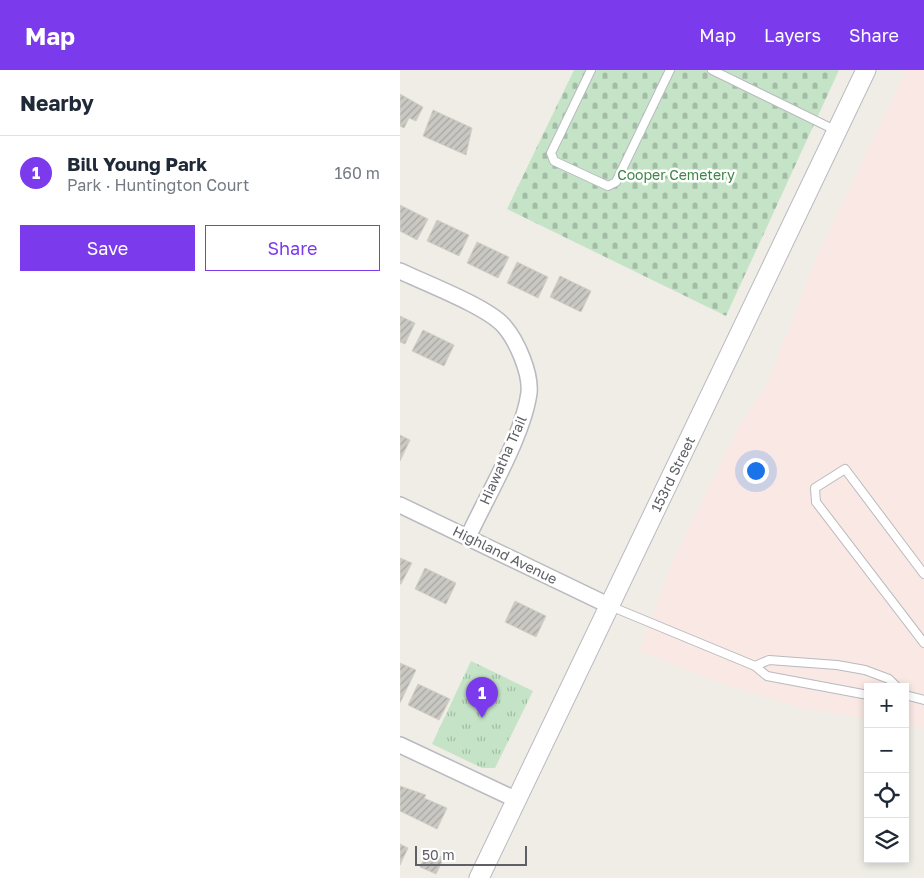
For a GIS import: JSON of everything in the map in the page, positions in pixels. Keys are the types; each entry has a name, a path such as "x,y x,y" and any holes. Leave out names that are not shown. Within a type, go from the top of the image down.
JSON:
{"street":[{"name":"153rd Street","path":"480,878 866,70"},
{"name":"Hiawatha Trail","path":"400,271 486,312 504,326 523,358 529,391 522,423 468,537"},
{"name":"Highland Avenue","path":"400,505 610,606"},
{"path":"400,745 517,800"}],"lane":[{"path":"591,70 551,153 554,161 608,186 616,182 670,70"},
{"path":"712,70 837,131"},
{"path":"923,570 845,469 816,488 816,502 924,643"},
{"path":"610,606 755,666 768,676 864,694"},
{"path":"755,666 769,660 837,666 865,670 889,679 893,683"},
{"path":"909,696 924,700"}],"shaded area":[{"path":"906,70 924,70 924,729 909,727 909,683 864,683 864,718 795,706 717,682 640,651 671,564 738,428 769,380 817,256"}],"green space":[{"name":"Cooper Cemetery","path":"574,70 839,70 726,316 507,209"},
{"path":"471,661 533,691 495,768 482,768 432,744"}],"building":[{"path":"400,94 423,107 416,121 409,118 404,128 400,126"},
{"path":"433,110 472,128 466,155 423,136"},
{"path":"400,205 428,219 417,240 400,231"},
{"path":"437,220 469,235 459,256 427,241"},
{"path":"477,242 509,257 498,278 467,263"},
{"path":"517,262 548,277 538,298 507,283"},
{"path":"560,276 591,291 581,312 550,297"},
{"path":"400,316 415,323 405,344 400,342"},
{"path":"423,330 454,345 444,366 412,351"},
{"path":"400,435 410,440 400,461"},
{"path":"400,558 412,563 401,584 400,584"},
{"path":"425,568 456,583 446,604 415,589"},
{"path":"515,601 546,616 536,637 505,622"},
{"path":"400,663 416,670 400,703"},
{"path":"418,684 450,699 439,720 408,705"},
{"path":"400,786 426,795 424,798 447,808 437,829 400,811"},
{"path":"400,844 408,848 400,865"},
{"path":"428,850 444,858 436,874 420,867"}],"place":[{"name":"Bill Young Park","path":"482,718"}]}
